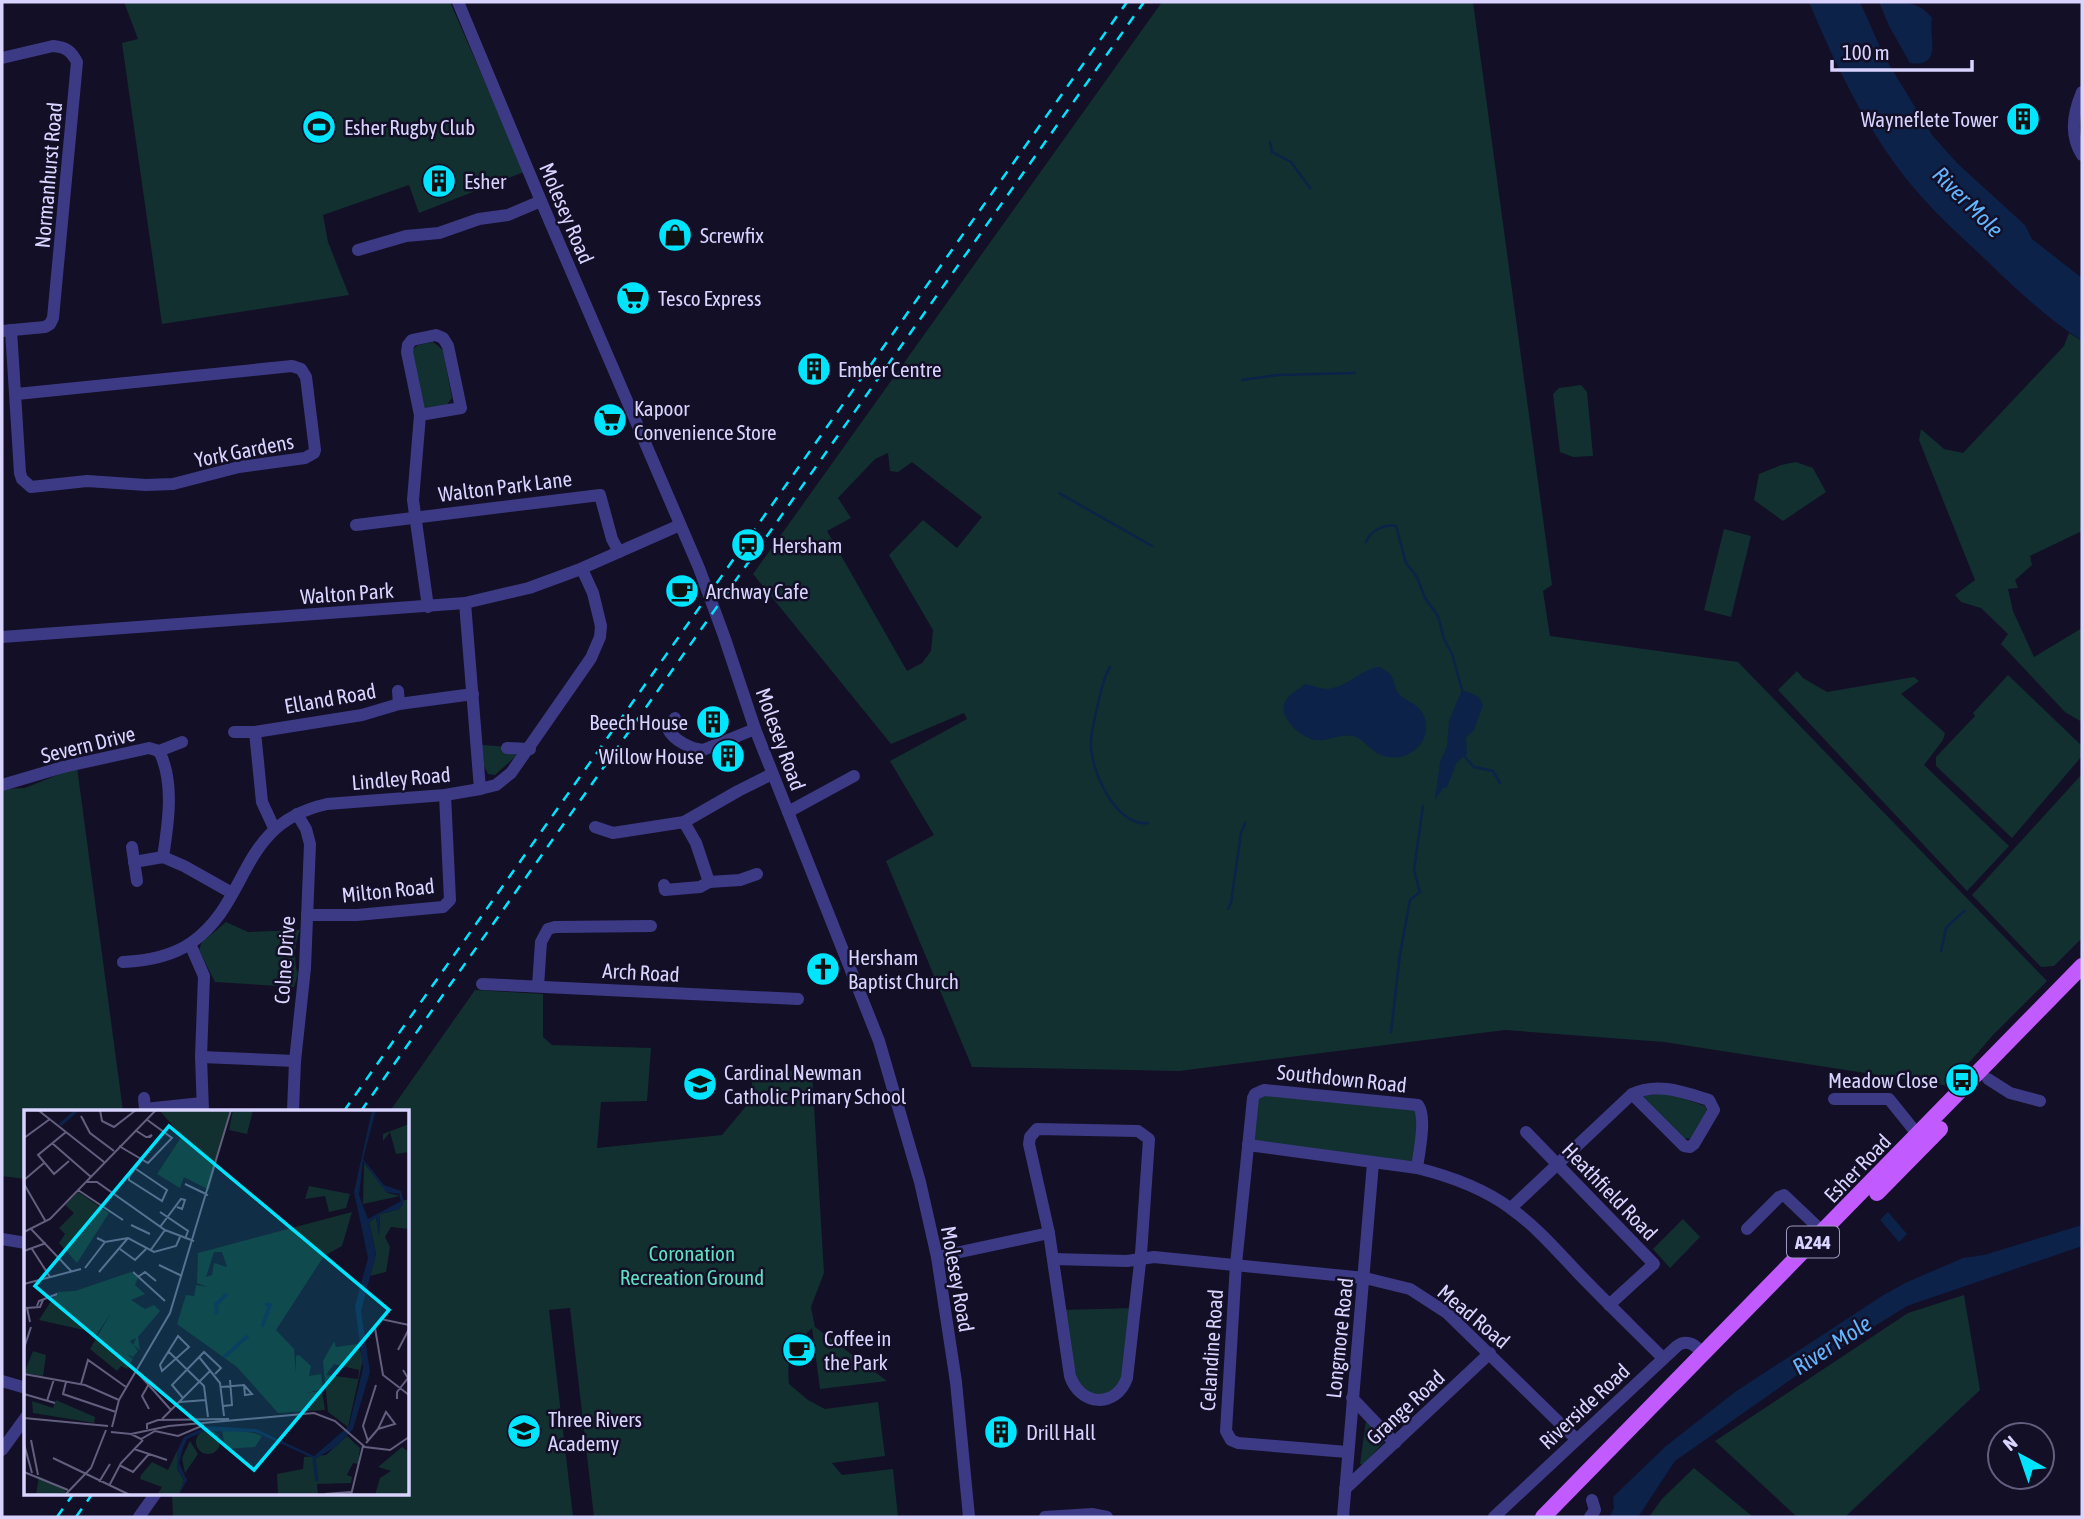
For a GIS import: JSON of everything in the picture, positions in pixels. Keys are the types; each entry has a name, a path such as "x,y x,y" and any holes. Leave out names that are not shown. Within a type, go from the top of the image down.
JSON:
{"main road":[{"name":"Esher Road","path":"1543,1517 2082,966"},
{"name":"Esher Road","path":"1557,1517 2082,981"}],"street":[{"name":"Molesey Road","path":"458,2 680,525 724,636 772,774 879,1041 914,1157 937,1256 956,1382 969,1517"},
{"name":"Normanhurst Road","path":"2,58 61,46 68,49 77,62 53,318 45,327 6,331"},
{"path":"2082,92 2073,120 2074,135 2082,155"},
{"path":"358,250 406,236 439,233 480,219 508,215 541,201"},
{"name":"York Gardens","path":"6,331 17,394 20,473 22,479 32,487 87,481 173,484 239,467 305,458 315,450 306,377 301,369 292,366 17,394"},
{"path":"420,415 461,408 448,346 443,338 436,335 412,340 407,352 420,415 413,500 428,607"},
{"name":"Walton Park Lane","path":"356,525 600,495 612,539 619,552"},
{"name":"Walton Park","path":"2,636 465,603 510,594 582,569 680,525"},
{"name":"Lindley Road","path":"124,962 145,961 190,944 210,924 232,893 258,845 274,828 310,807 444,795 496,785 511,774 591,658 600,637 598,609 582,569"},
{"path":"465,603 480,789"},
{"name":"Elland Road","path":"234,732 255,732 362,716 399,698 473,694"},
{"path":"675,718 668,729 670,734 694,750 703,750 755,729"},
{"path":"255,732 261,802 274,828"},
{"name":"Severn Drive","path":"2,785 96,759 149,748 159,751 182,742"},
{"path":"507,748 530,749"},
{"path":"159,751 163,759 170,811 163,858"},
{"path":"596,826 613,833 684,822 772,774"},
{"path":"788,812 854,776"},
{"name":"Milton Road","path":"307,915 357,915 443,907 450,900 444,795"},
{"name":"Colne Drive","path":"293,1110 295,1061 305,968 310,844 306,829 297,814"},
{"path":"684,822 696,843 709,882"},
{"path":"132,846 137,881"},
{"path":"134,862 163,858 184,866 232,893"},
{"path":"664,885 665,890 700,887 709,882 740,880 757,874"},
{"path":"538,986 541,942 548,929 651,926"},
{"path":"140,1106 203,1107 201,1057 204,976 190,944"},
{"name":"Arch Road","path":"482,984 798,999"},
{"path":"201,1057 295,1061"},
{"path":"1988,1079 2010,1093 2040,1101"},
{"path":"1511,1208 1632,1094 1646,1088 1669,1088 1709,1100 1714,1110 1694,1144 1690,1147 1684,1146 1632,1094"},
{"name":"Southdown Road","path":"1248,1145 1252,1098 1259,1090 1413,1104 1421,1108 1423,1118 1417,1168"},
{"path":"1834,1099 1889,1099 1918,1135"},
{"path":"1037,1129 1138,1131 1149,1139 1127,1378 1120,1392 1113,1396 1099,1400 1086,1398 1073,1384 1049,1233 1029,1144 1033,1132 1037,1129"},
{"name":"Heathfield Road","path":"1526,1132 1654,1264 1609,1305"},
{"path":"1248,1145 1417,1168 1464,1183 1511,1208 1540,1233 1663,1358"},
{"name":"Celandine Road","path":"1248,1145 1236,1264 1225,1424 1231,1440 1238,1444 1347,1452"},
{"name":"Longmore Road","path":"1343,1517 1373,1163"},
{"path":"1747,1229 1784,1195 1823,1232"},
{"path":"937,1256 1049,1233"},
{"path":"2,1239 24,1243"},
{"name":"Mead Road","path":"1053,1259 1127,1261 1154,1256 1364,1278 1410,1289 1447,1313 1576,1439"},
{"name":"Riverside Road","path":"1494,1517 1677,1346 1685,1342 1694,1345 1704,1354"},
{"name":"Grange Road","path":"1345,1489 1490,1353"},
{"path":"2,1381 24,1387"},
{"path":"1352,1398 1395,1443"},
{"path":"2,1450 24,1420"},
{"path":"139,1517 155,1494"},
{"path":"1590,1517 1595,1510 1591,1500"},
{"path":"1045,1517 1107,1517"}],"green space":[{"name":"Esher Rugby Club","path":"124,2 450,2 524,172 419,213 409,185 323,215 328,242 349,295 162,324 122,43 138,39"},
{"path":"1162,2 1473,2 1552,585 1543,591 1550,636 1738,662 2047,981 1993,1035 1949,1086 1664,1042 1505,1030 1179,1071 972,1067 886,861 934,835 890,761 967,719 964,713 891,744 753,574","holes":["888,453 890,471 898,472 912,462 982,517 957,548 923,520 889,555 933,630 931,651 922,663 907,671 827,531 851,518 838,498 875,459"]},
{"path":"2069,333 2082,341 2082,531 2030,556 2032,565 2015,580 2018,588 2008,589 2013,611 2034,657 2082,628 2082,722 2065,712 2001,644 2008,634 1981,608 1961,602 1955,595 1975,580 1919,440 1921,429 1944,449 1963,453 2064,346"},
{"path":"433,342 443,350 452,398 445,407 423,410 412,350 418,345"},
{"path":"1581,385 1587,392 1593,456 1573,457 1560,452 1553,394 1559,388"},
{"path":"1796,462 1813,468 1826,492 1783,521 1754,500 1759,474"},
{"path":"1724,529 1751,536 1731,617 1704,610"},
{"path":"1797,671 1803,678 1827,692 1914,677 1919,681 1901,694 1945,733 1943,740 1924,765 2009,846 1967,891 1778,690"},
{"path":"2008,675 2082,746 2082,756 2012,838 1936,766 1936,757 1975,716 1973,713"},
{"path":"482,745 506,748 516,756 495,775 488,774 484,766"},
{"path":"77,767 123,1110 24,1110 24,1179 2,1176 2,789 25,788"},
{"path":"2082,774 2082,938 2054,966 2041,967 1972,895"},
{"path":"226,922 248,932 300,930 295,952 298,974 294,987 215,982 199,950 202,942"},
{"name":"Coronation Recreation Ground","path":"475,990 543,994 543,1037 552,1045 651,1048 647,1101 601,1102 597,1148 722,1135 752,1099 752,1068 812,1072 824,1273 811,1307 815,1327 887,1381 820,1389 812,1328 792,1353 789,1384 808,1400 825,1409 878,1402 885,1456 832,1463 842,1475 893,1469 898,1517 594,1517 570,1308 549,1310 573,1517 173,1517 172,1494 410,1494 410,1110 391,1110"},
{"path":"1255,1094 1418,1105 1417,1168 1248,1145"},
{"path":"1644,1096 1676,1096 1705,1106 1708,1113 1693,1139 1682,1138 1643,1099"},
{"path":"1683,1219 1700,1237 1670,1268 1653,1249"},
{"path":"1964,1295 1980,1390 1845,1517 1797,1517 1715,1441 1908,1313"},
{"path":"1135,1308 1127,1378 1113,1396 1081,1395 1060,1310"},
{"path":"1366,1421 1384,1442 1363,1465 1360,1464"},
{"path":"1694,1468 1753,1517 1649,1517 1662,1499"}],"water":[{"name":"River Mole","path":"1809,2 1860,2 1884,56 1932,135 1958,164 2025,225 2032,239 2082,278 2082,341 2045,314 2011,283 1936,212 1902,173 1857,103"},
{"path":"1879,2 1915,5 1932,18 1932,49 1927,61 1910,63"},
{"path":"1379,667 1392,677 1398,692 1420,709 1426,722 1426,731 1418,747 1403,756 1384,756 1356,737 1347,735 1315,740 1292,726 1284,714 1285,702 1305,684 1325,689 1334,688"},
{"path":"1466,691 1479,697 1483,705 1474,730 1466,738 1467,754 1457,762 1447,787 1443,788 1435,800 1440,762 1447,746 1449,721 1461,692"},
{"path":"1888,1212 1907,1234 1899,1242 1880,1220"},
{"name":"River Mole","path":"2082,1225 2082,1246 1907,1306 1803,1371 1675,1461 1638,1517 1609,1517 1614,1508 1613,1497 1666,1446 1735,1392 1882,1296 1963,1258 1984,1255"}],"waterway":[{"path":"1270,142 1272,152 1291,162 1310,188"},
{"path":"1242,380 1278,375 1355,373"},
{"path":"1059,493 1152,546"},
{"path":"1366,542 1378,529 1396,526 1406,563 1417,577 1425,598 1438,616 1463,693"},
{"path":"1110,667 1101,691 1092,734 1095,766 1115,806 1136,822 1148,823"},
{"path":"1464,756 1474,767 1493,771 1500,783"},
{"path":"1391,1032 1400,954 1410,900 1420,892 1414,870 1423,806"},
{"path":"1228,909 1245,823"},
{"path":"1941,951 1946,928 1964,911"}],"railway":[{"path":"345,1110 1127,2"},
{"path":"362,1110 1144,2"},
{"path":"57,1517 73,1494"},
{"path":"76,1517 92,1494"}],"place":[{"name":"Wayneflete Tower","path":"2023,119"},
{"name":"Esher Rugby Club","path":"319,127"},
{"name":"Esher","path":"439,181"},
{"name":"Screwfix","path":"675,235"},
{"name":"Tesco Express","path":"633,298"},
{"name":"Ember Centre","path":"814,369"},
{"name":"Kapoor Convenience Store","path":"610,420"},
{"name":"Hersham","path":"748,545"},
{"name":"Archway Cafe","path":"682,591"},
{"name":"Beech House","path":"713,722"},
{"name":"Willow House","path":"728,756"},
{"name":"Hersham Baptist Church","path":"823,969"},
{"name":"Meadow Close","path":"1962,1080"},
{"name":"Cardinal Newman Catholic Primary School","path":"700,1084"},
{"name":"Coffee in the Park","path":"799,1350"},
{"name":"Three Rivers Academy","path":"524,1431"},
{"name":"Drill Hall","path":"1001,1432"}]}
